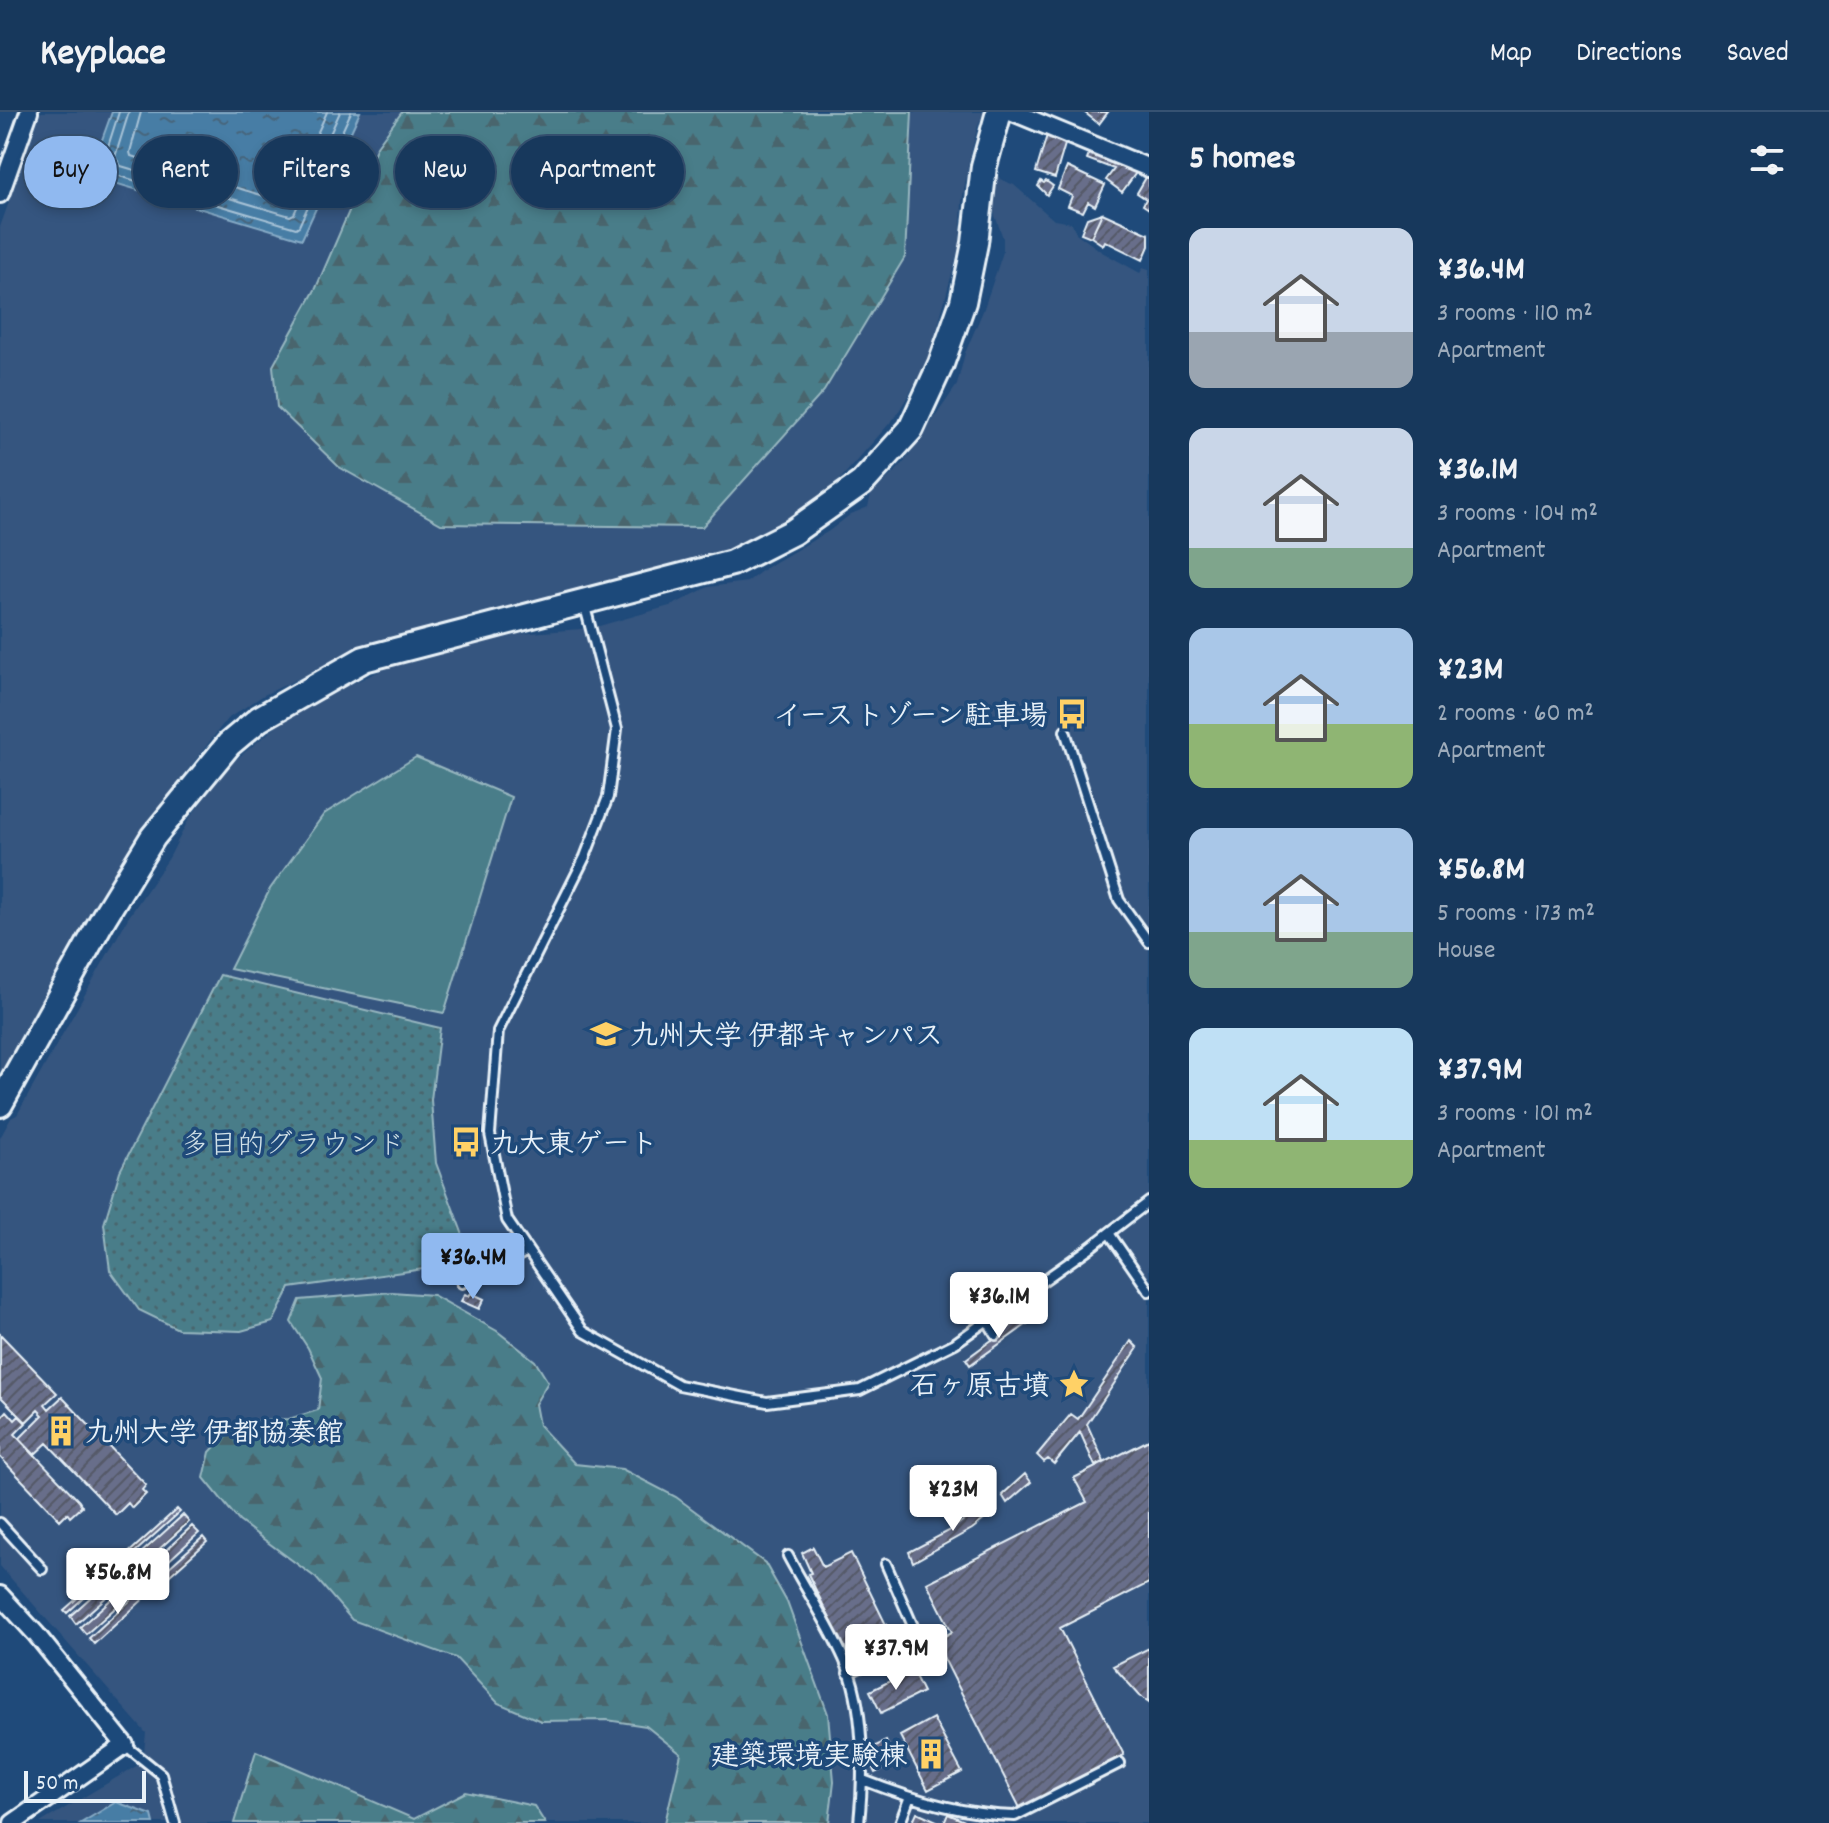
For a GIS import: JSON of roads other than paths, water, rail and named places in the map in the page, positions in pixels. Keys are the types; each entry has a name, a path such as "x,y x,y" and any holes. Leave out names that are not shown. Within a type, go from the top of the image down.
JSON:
{"street":[{"path":"0,194 29,112"},
{"path":"0,1104 104,917 153,837 229,744 259,719 364,659 732,563 793,532 862,483 911,429 941,364 963,302 975,243 984,166 999,112"},
{"path":"1013,112 1149,168"},
{"path":"0,1595 36,1634 125,1745 13,1823"}],"lane":[{"path":"584,603 617,729 608,797 585,857 498,1031 490,1134 507,1220 583,1331 679,1385 767,1402 860,1390 955,1343 1149,1202"},
{"path":"1065,731 1119,900 1149,942"},
{"path":"1109,1233 1149,1291"},
{"path":"462,1283 528,1251"},
{"path":"987,1320 996,1335"},
{"path":"0,1523 42,1569"},
{"path":"788,1556 845,1661 857,1709 863,1780 859,1823"},
{"path":"848,1673 919,1640 886,1564"},
{"path":"125,1745 161,1774 175,1823"},
{"path":"863,1780 909,1799 999,1816 1015,1816 1120,1763"},
{"path":"900,1823 909,1799"}],"water":[{"path":"112,112 360,112 349,136 254,136 254,208 316,208 302,239 198,208 238,208 238,136 133,136 133,189 117,184 117,136 103,136"},
{"path":"116,1802 152,1815 154,1823 81,1823"}],"place":[{"name":"イーストゾーン駐車場","path":"1072,714"},
{"name":"九州大学 伊都キャンパス","path":"606,1034"},
{"name":"九大東ゲート","path":"466,1142"},
{"name":"石ヶ原古墳","path":"1074,1384"},
{"name":"九州大学 伊都協奏館","path":"61,1431"},
{"name":"建築環境実験棟","path":"931,1754"}],"park label":[{"name":"多目的グラウンド","path":"293,1143"}]}
